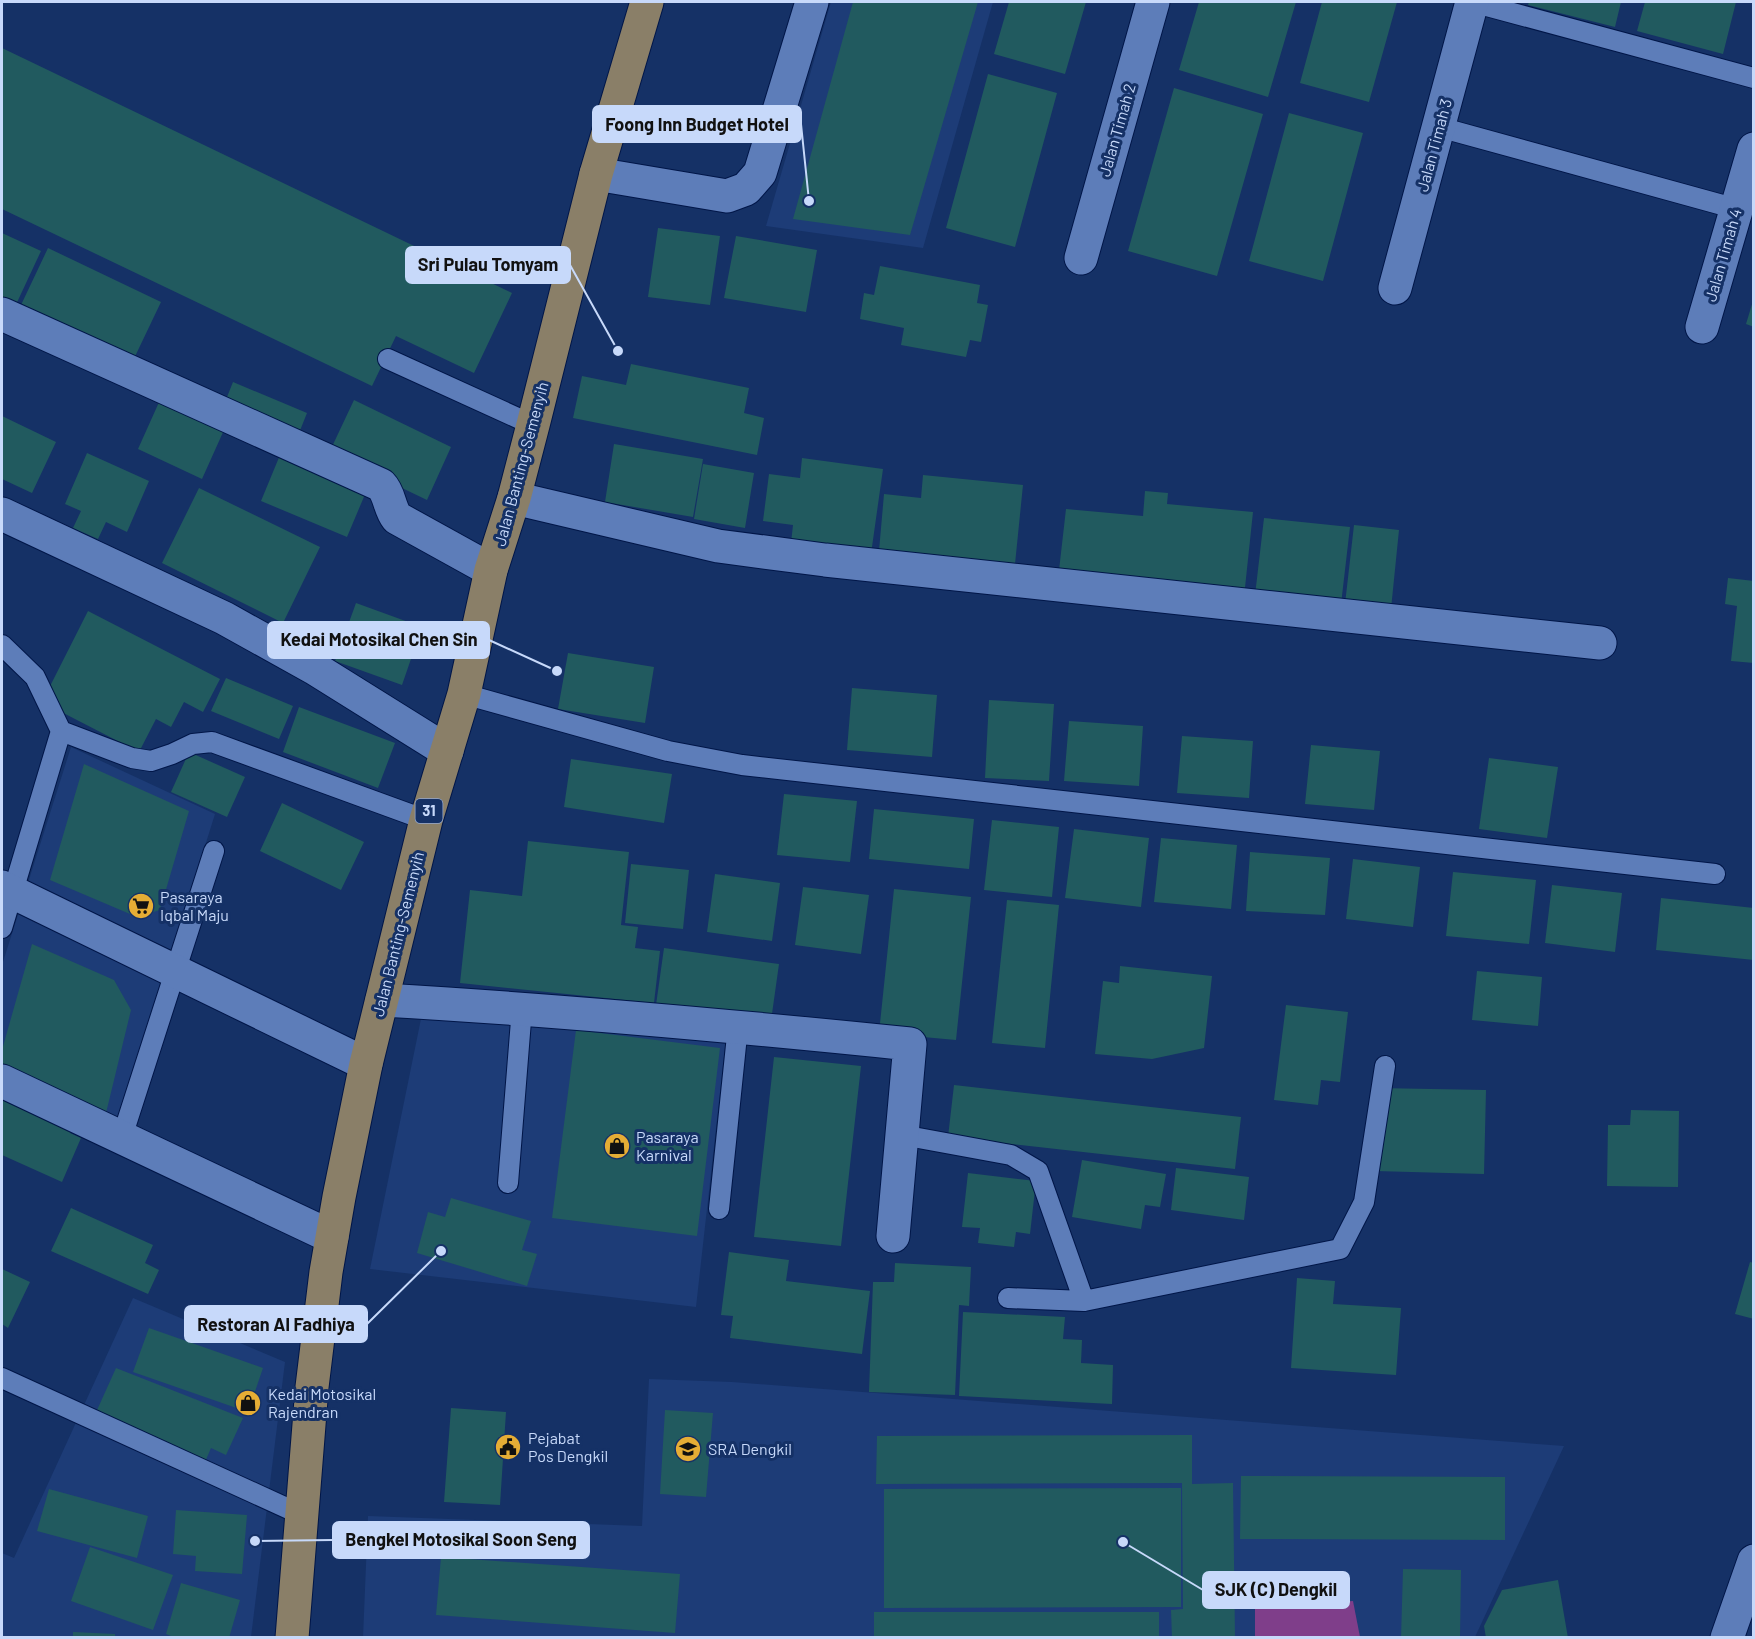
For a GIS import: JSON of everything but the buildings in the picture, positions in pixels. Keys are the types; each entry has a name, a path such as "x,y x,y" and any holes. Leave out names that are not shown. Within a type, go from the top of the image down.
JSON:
{"main road":[{"name":"Jalan Banting-Semenyih","path":"292,1638 312,1388 332,1237 366,1064 426,820 464,694 491,570 514,498 596,174 647,2"}],"street":[{"path":"596,174 727,196 746,189 760,173 812,2"},
{"name":"Jalan Timah 2","path":"1081,258 1154,2"},
{"name":"Jalan Timah 3","path":"1395,288 1472,2"},
{"name":"Jalan Timah 4","path":"1702,327 1754,148"},
{"path":"2,314 381,484 386,490 391,511 397,518 491,570"},
{"path":"514,498 718,546 837,561 1600,643"},
{"path":"2,514 224,618 314,668 447,751"},
{"path":"6,889 366,1064"},
{"path":"382,1000 522,1008 738,1026 910,1044 892,1236"},
{"path":"2,1081 332,1237"},
{"path":"1727,1638 1754,1561"}],"lane":[{"path":"1472,2 1754,78"},
{"path":"1439,127 1737,209"},
{"path":"388,359 533,425"},
{"path":"2,645 35,677 62,731 132,758 151,760 172,754 193,744 212,742 426,820"},
{"path":"464,694 668,751 742,765 1715,874"},
{"path":"2,928 6,889 62,731"},
{"path":"122,1137 214,851"},
{"path":"508,1183 522,1008"},
{"path":"719,1209 738,1026"},
{"path":"1008,1298 1084,1301 1340,1249 1364,1202 1385,1066"},
{"path":"902,1135 1011,1155 1038,1171 1084,1301"},
{"path":"2,1378 302,1515"}],"shaded area":[{"path":"831,2 993,2 923,248 766,226"},
{"path":"71,747 215,814 118,1123 2,1067 2,965"},
{"path":"422,1014 726,1039 696,1307 370,1269"},
{"path":"133,1298 285,1362 251,1637 2,1638 2,1553 14,1558"},
{"path":"649,1379 732,1382 1564,1446 1475,1637 363,1638 368,1516 642,1526"},
{"path":"1353,1601 1360,1637 1255,1637 1255,1608"}],"place":[{"name":"Foong Inn Budget Hotel","path":"809,201"},
{"name":"Sri Pulau Tomyam","path":"618,351"},
{"name":"Kedai Motosikal Chen Sin","path":"557,671"},
{"name":"Pasaraya Iqbal Maju","path":"141,906"},
{"name":"Pasaraya Karnival","path":"617,1146"},
{"name":"Restoran Al Fadhiya","path":"441,1251"},
{"name":"Kedai Motosikal Rajendran","path":"248,1403"},
{"name":"Pejabat Pos Dengkil","path":"508,1447"},
{"name":"SRA Dengkil","path":"688,1449"},
{"name":"Bengkel Motosikal Soon Seng","path":"255,1541"},
{"name":"SJK (C) Dengkil","path":"1123,1542"}]}
